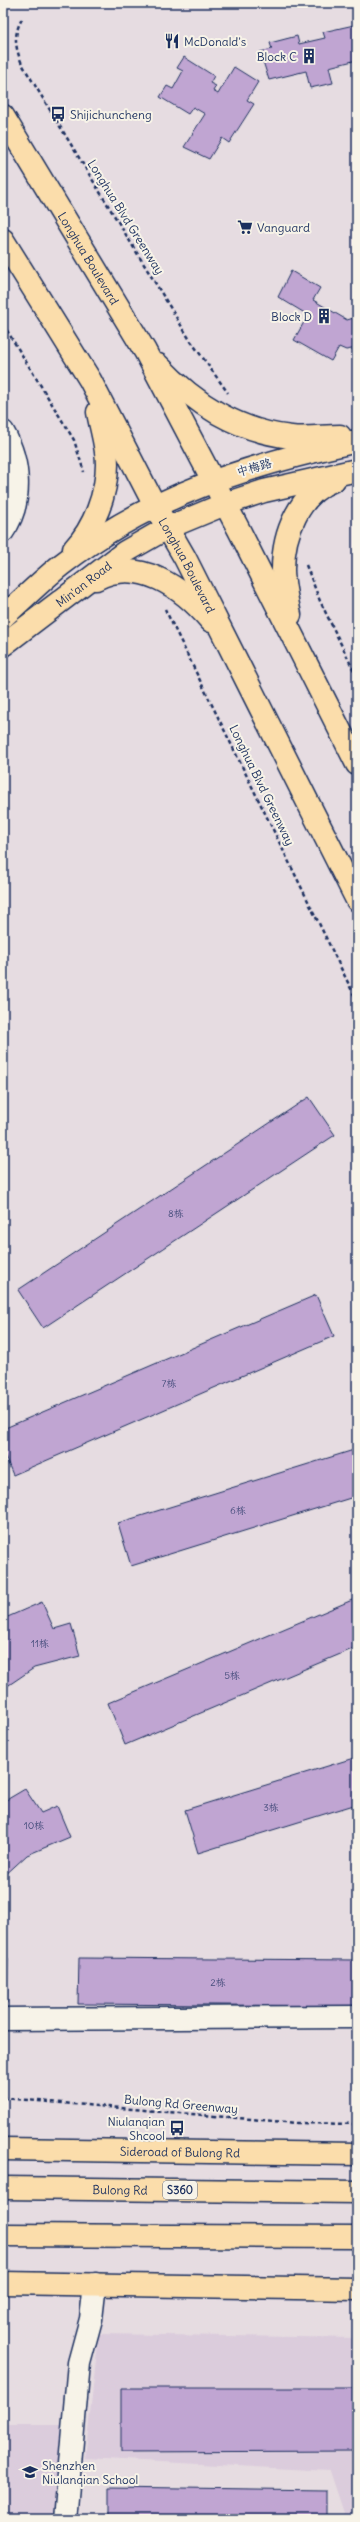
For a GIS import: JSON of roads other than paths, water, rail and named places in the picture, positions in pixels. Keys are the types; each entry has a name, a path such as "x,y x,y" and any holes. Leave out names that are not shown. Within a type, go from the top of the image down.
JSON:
{"main road":[{"name":"Longhua Boulevard","path":"3,116 144,351 225,504 357,764"},
{"name":"Longhua Boulevard","path":"3,240 90,380 155,506 228,641 357,900"},
{"path":"144,351 193,396 244,428 292,438 357,435"},
{"path":"27,595 81,541 96,517 107,465 104,440 90,380"},
{"name":"中梅路","path":"155,506 212,480 252,467 357,441"},
{"path":"168,528 225,504 270,489 356,471"},
{"path":"295,642 283,570 284,549 289,528 298,510 310,496 328,482 356,471"},
{"path":"3,617 61,565 104,535 155,506"},
{"name":"Min'an Road","path":"3,645 52,606 125,552 168,528"},
{"path":"52,606 97,578 116,571 145,572 166,582 184,595 204,612 228,641"},
{"name":"Sideroad of Bulong Rd","path":"3,2148 357,2154"},
{"name":"Bulong Rd","path":"3,2188 357,2192"},
{"path":"3,2235 357,2237"},
{"path":"3,2283 357,2288"}],"street":[{"path":"3,432 14,458 17,484 15,503 3,531"},
{"path":"3,2019 357,2017"},
{"path":"65,2519 79,2362 91,2320 95,2284"}],"place":[{"name":"McDonald's","path":"172,41"},
{"name":"Block C","path":"309,56"},
{"name":"Shijichuncheng","path":"58,114"},
{"name":"Vanguard","path":"245,227"},
{"name":"Block D","path":"324,316"},
{"name":"Niulanqian Shcool","path":"177,2128"},
{"name":"Shenzhen Niulanqian School","path":"30,2472"}]}
